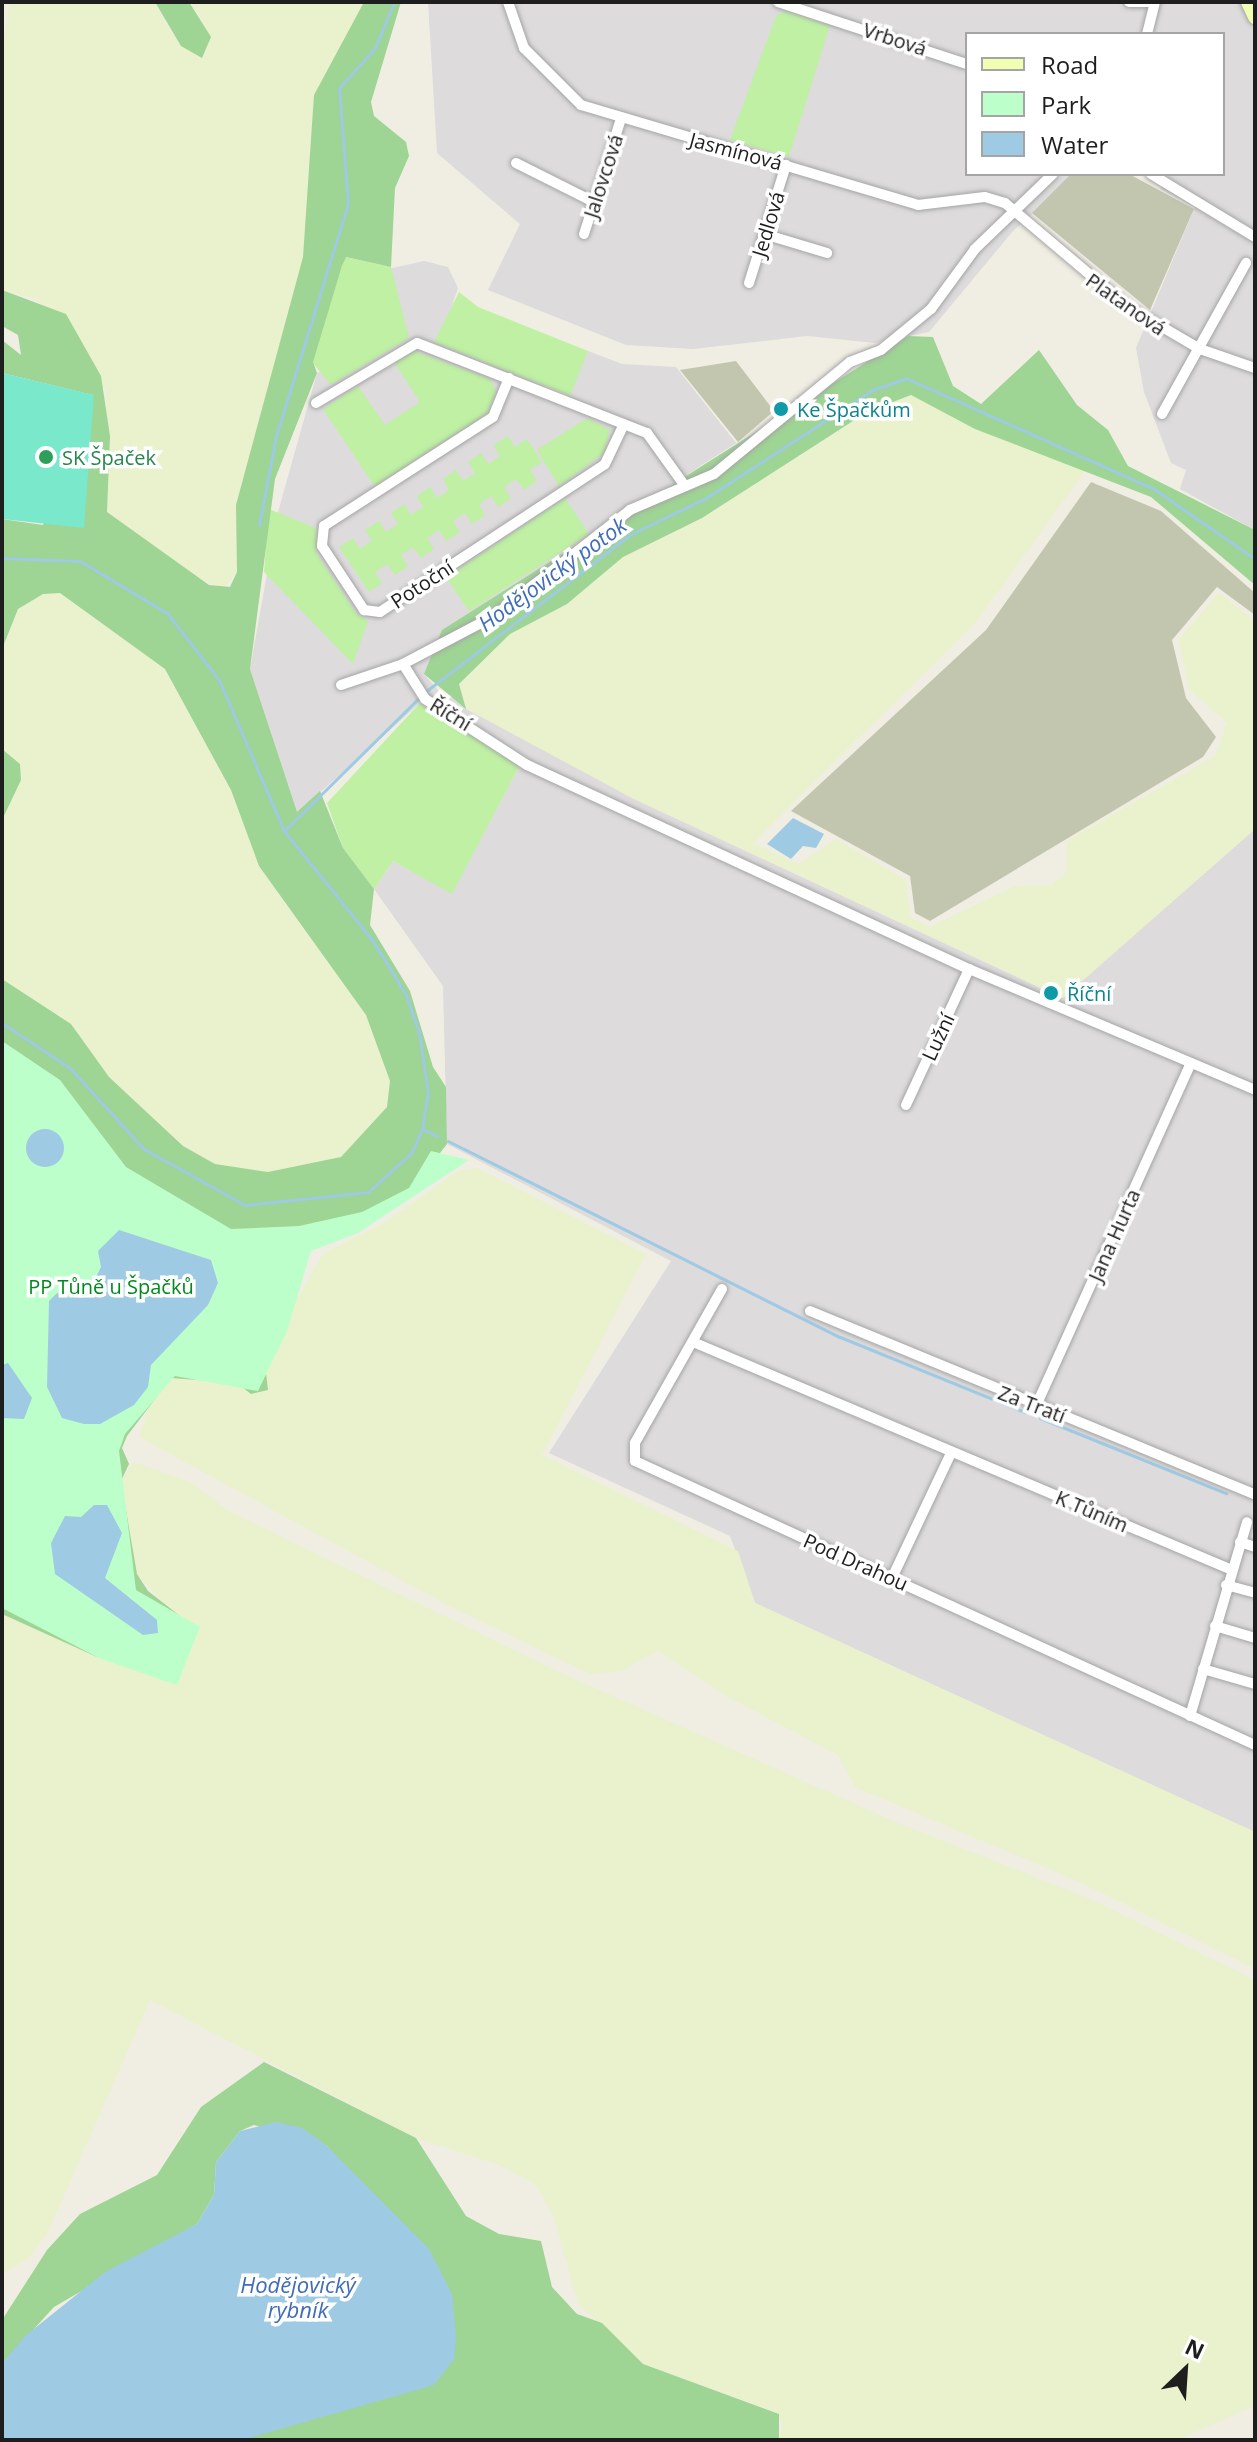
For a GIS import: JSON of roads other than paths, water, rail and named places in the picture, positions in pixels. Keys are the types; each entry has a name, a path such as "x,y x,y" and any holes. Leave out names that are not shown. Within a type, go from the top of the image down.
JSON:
{"main road":[{"path":"1248,2 1255,17"}],"street":[{"name":"Jasmínová","path":"508,2 524,48 551,81 581,105 918,205 985,197 1014,211"},
{"name":"Vrbová","path":"778,2 965,63"},
{"path":"1129,2 1148,2"},
{"path":"1148,32 1155,2"},
{"name":"Jalovcová","path":"584,234 621,119"},
{"path":"516,163 594,202"},
{"name":"Jedlová","path":"749,283 786,165"},
{"path":"341,685 403,664 494,616 630,510 714,474 850,362 881,350 931,309 975,249 1051,176"},
{"path":"1154,176 1255,237"},
{"name":"Platanová","path":"1014,211 1085,277 1200,349 1255,368"},
{"path":"764,234 827,253"},
{"path":"1163,407 1200,349 1208,323 1246,263"},
{"path":"316,403 417,343 653,437 685,486"},
{"name":"Potoční","path":"509,378 493,417 324,526 322,546 364,610 380,612 605,464 624,424"},
{"name":"Říční","path":"403,664 415,689 425,699 527,765 969,969 1255,1090"},
{"name":"Lužní","path":"906,1105 969,969"},
{"name":"Jana Hurta","path":"1036,1406 1190,1065"},
{"name":"Pod Drahou","path":"722,1289 635,1443 635,1461 1255,1745"},
{"name":"Za Tratí","path":"810,1311 1255,1494"},
{"name":"K Tůním","path":"693,1342 1232,1570"},
{"path":"892,1578 951,1453"},
{"path":"1190,1716 1247,1522"},
{"path":"1240,1542 1255,1547"},
{"path":"1226,1585 1255,1593"},
{"path":"1215,1626 1255,1638"},
{"path":"1203,1669 1255,1684"}],"water":[{"path":"793,818 824,834 816,848 803,846 791,859 767,844"},
{"path":"45,1129 58,1135 64,1148 58,1161 45,1167 32,1161 26,1148 32,1135"},
{"path":"119,1230 211,1260 218,1283 208,1305 151,1365 148,1387 134,1405 100,1424 84,1424 62,1418 47,1387 49,1301 57,1293 71,1298 93,1283 101,1267 98,1251"},
{"path":"8,1363 32,1398 24,1419 2,1418 2,1365"},
{"path":"94,1505 107,1505 122,1533 105,1578 157,1620 158,1633 143,1635 55,1574 51,1543 65,1516 81,1517"},
{"name":"Hodějovický rybník","path":"276,2122 302,2128 326,2145 429,2249 452,2294 456,2337 454,2359 434,2385 242,2440 2,2440 2,2364 25,2336 105,2272 197,2224 214,2195 216,2162 240,2131"}],"waterway":[{"path":"259,525 276,436 348,204 339,88 375,48 394,2"},
{"name":"Hodějovický potok","path":"425,692 631,534 706,498 872,390 906,378 1154,489 1255,559"},
{"name":"Hodějovický potok","path":"2,558 80,561 167,613 219,680 284,831 420,697"},
{"path":"2,1023 70,1068 144,1149 245,1205 368,1192 412,1152 422,1129 428,1093 419,1033 406,995 373,941 284,831"},
{"path":"423,1129 437,1136"},
{"path":"448,1141 840,1337 1025,1412"},
{"path":"1040,1418 1226,1493"}],"place":[{"name":"Ke Špačkům","path":"781,409"},
{"name":"SK Špaček","path":"46,457"},
{"name":"Říční","path":"1051,993"}],"park label":[{"name":"PP Tůně u Špačků","path":"111,1286"}]}
